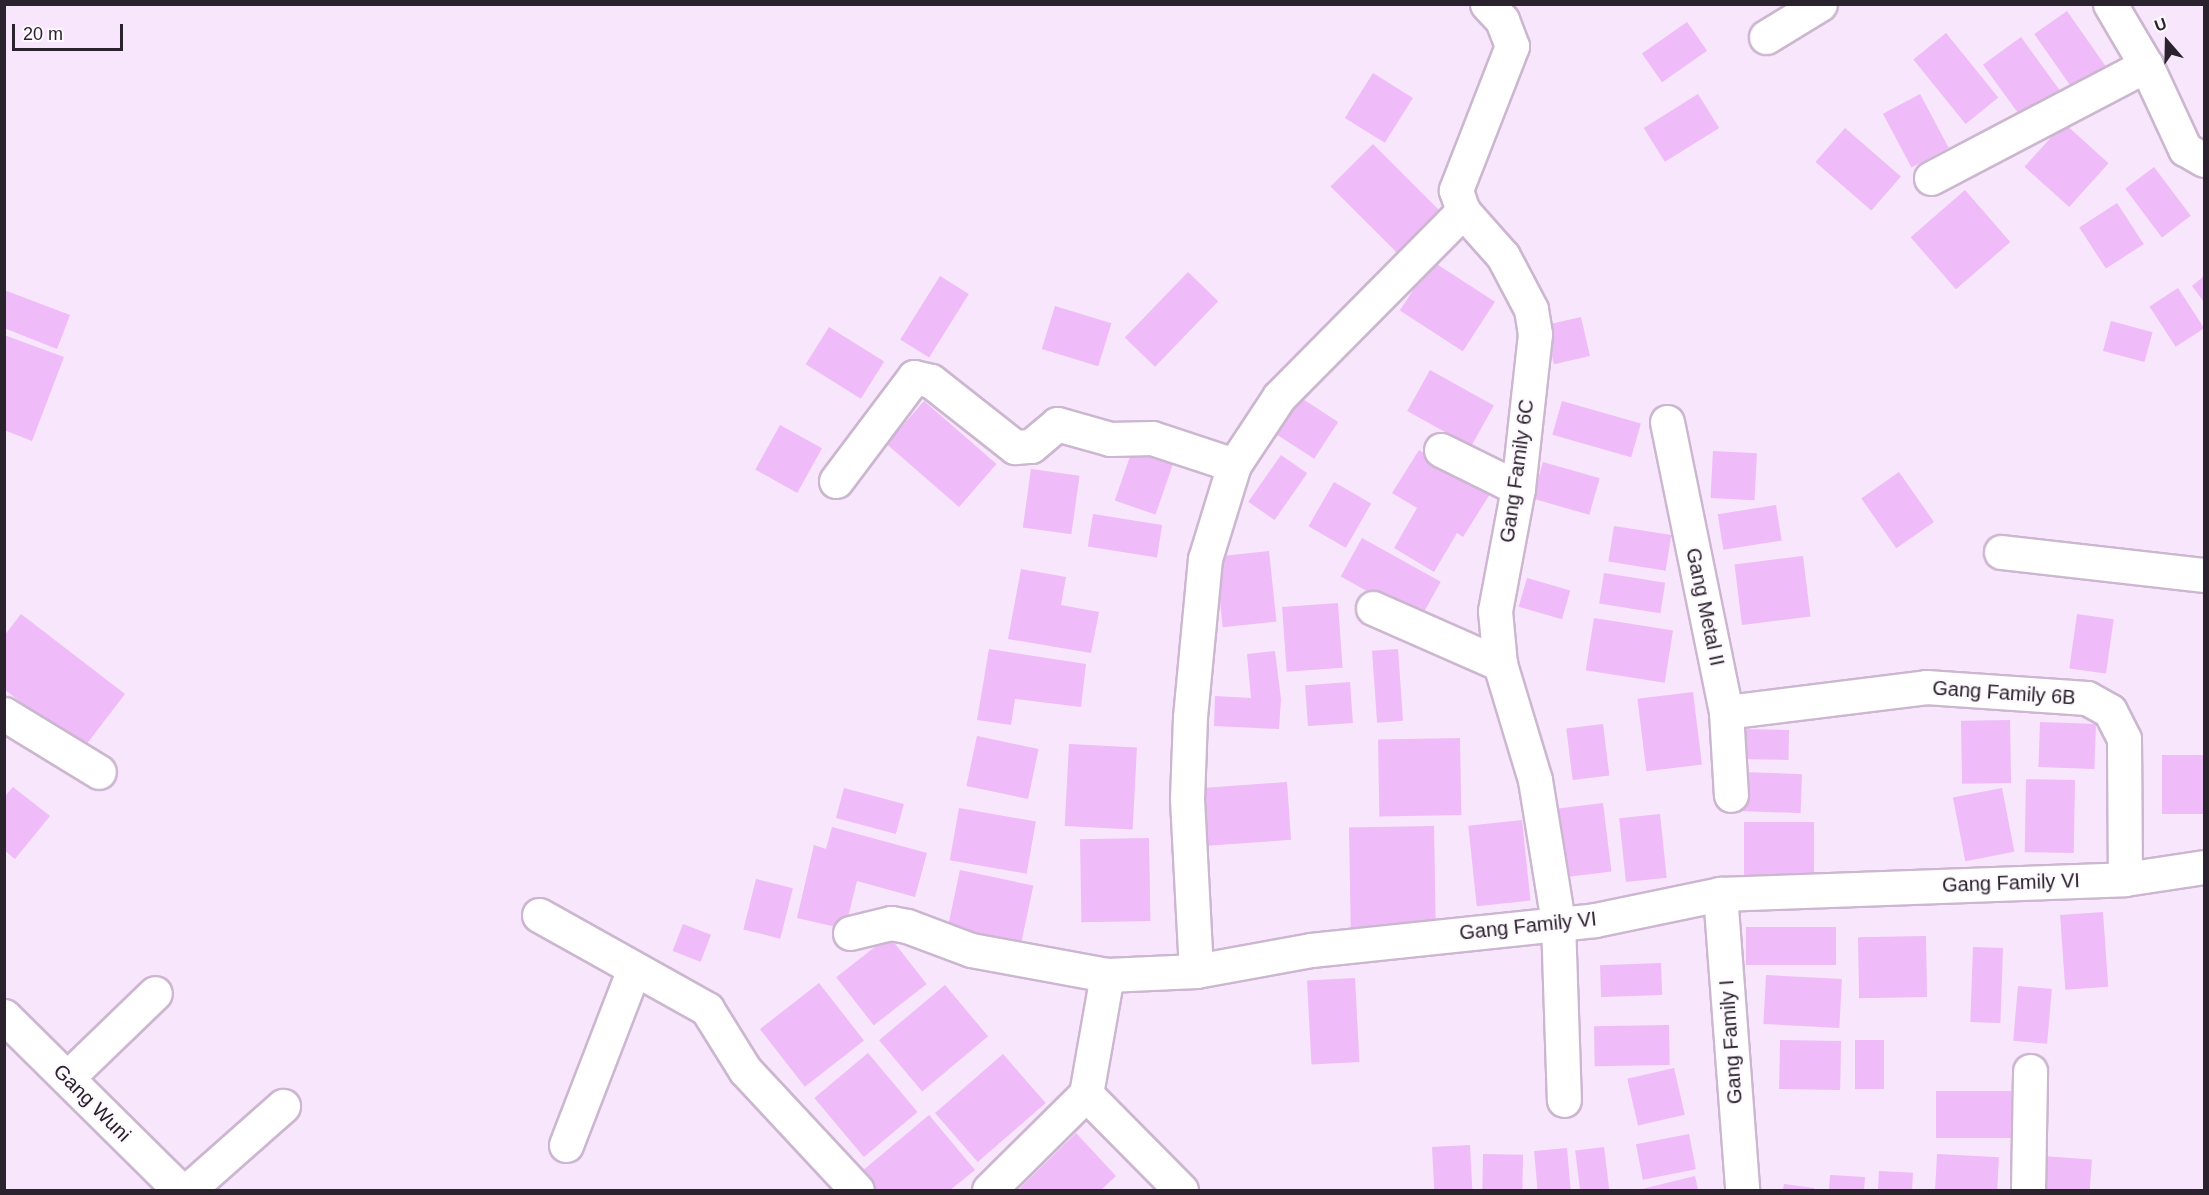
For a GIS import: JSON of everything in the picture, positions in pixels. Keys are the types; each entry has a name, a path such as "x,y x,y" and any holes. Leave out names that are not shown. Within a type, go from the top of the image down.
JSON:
{"street":[{"path":"1196,971 1187,799 1190,717 1205,559 1234,465 1279,397 1463,211 1456,190 1458,177 1512,46 1502,20 1487,4"},
{"path":"1766,37 1821,4"},
{"path":"2110,4 2146,65 2185,149 2205,160"},
{"path":"1931,178 2146,65"},
{"name":"Gang Family 6C","path":"1463,211 1503,256 1531,309 1535,334 1518,488 1495,611 1500,664 1535,780 1558,922 1564,1100"},
{"path":"836,480 914,377 931,381 1015,447 1031,446 1057,424 1110,439 1152,438 1234,465"},
{"name":"Gang Metal II","path":"1666,422 1726,712 1731,795"},
{"path":"1441,450 1518,488"},
{"path":"2001,552 2205,575"},
{"path":"1373,608 1500,664"},
{"name":"Gang Family 6B","path":"1726,712 1926,687 2087,698 2110,711 2124,740 2125,879"},
{"path":"4,714 99,772"},
{"name":"Gang Family VI","path":"850,933 882,924 908,926 971,950 1107,975 1196,971 1311,950 1558,922 1595,920 1720,894 2125,879 2205,867"},
{"name":"Gang Family I","path":"1720,894 1742,1191"},
{"path":"539,915 633,970 670,985 707,1009 745,1070 857,1191"},
{"path":"566,1145 633,970"},
{"path":"989,1191 1086,1094 1107,975"},
{"path":"67,1078 155,993"},
{"name":"Gang Wuni","path":"4,1016 180,1191"},
{"path":"2028,1191 2030,1071"},
{"path":"1086,1094 1181,1191"},
{"path":"188,1191 283,1106"}],"building":[{"path":"2067,11 2109,71 2076,94 2034,34"},
{"path":"1687,22 1707,51 1662,82 1642,54"},
{"path":"1946,33 1998,98 1966,124 1913,59"},
{"path":"2021,37 2062,93 2024,120 1983,65"},
{"path":"1373,73 1413,98 1385,143 1345,118"},
{"path":"1698,94 1719,128 1665,162 1644,128"},
{"path":"1920,94 1949,148 1912,168 1883,114"},
{"path":"2064,123 2109,163 2069,207 2025,167"},
{"path":"1845,128 1901,177 1871,211 1815,162"},
{"path":"1373,144 1440,211 1398,254 1331,186"},
{"path":"2154,167 2191,216 2162,237 2125,189"},
{"path":"1965,190 2010,242 1956,289 1911,237"},
{"path":"2117,203 2144,244 2106,269 2079,228"},
{"path":"1432,261 1495,302 1463,351 1400,310"},
{"path":"1188,272 1218,301 1155,367 1125,337"},
{"path":"940,276 969,294 929,358 900,340"},
{"path":"2204,276 2204,302 2192,286"},
{"path":"2178,288 2204,328 2176,347 2149,307"},
{"path":"4,290 70,315 57,349 4,328"},
{"path":"1055,306 1111,323 1098,366 1042,349"},
{"path":"1581,317 1590,356 1554,364 1545,325"},
{"path":"2111,321 2153,332 2145,362 2103,351"},
{"path":"829,327 884,361 861,399 806,364"},
{"path":"4,335 64,357 32,441 4,430"},
{"path":"1430,370 1494,405 1471,446 1407,411"},
{"path":"1292,392 1338,422 1314,459 1268,429"},
{"path":"924,401 996,464 959,507 887,444"},
{"path":"1562,401 1641,424 1631,457 1552,435"},
{"path":"780,425 822,448 797,493 755,470"},
{"path":"1135,442 1176,456 1155,515 1115,501"},
{"path":"1419,450 1490,494 1463,537 1457,533 1434,572 1394,548 1417,508 1392,493"},
{"path":"1713,451 1757,453 1754,500 1711,498"},
{"path":"1281,455 1307,473 1275,520 1248,502"},
{"path":"1543,462 1600,478 1589,515 1533,499"},
{"path":"1031,469 1080,476 1071,534 1023,527"},
{"path":"1899,472 1934,522 1896,548 1861,498"},
{"path":"1334,482 1371,504 1346,548 1308,526"},
{"path":"1776,505 1782,541 1723,550 1718,514"},
{"path":"1093,514 1162,525 1157,558 1088,547"},
{"path":"1614,526 1671,535 1666,571 1608,562"},
{"path":"1362,538 1441,582 1419,620 1341,576"},
{"path":"1269,551 1276,622 1223,627 1215,557"},
{"path":"1803,556 1810,617 1742,625 1735,564"},
{"path":"1021,569 1066,577 1061,605 1099,612 1091,653 1008,639"},
{"path":"1604,573 1665,583 1660,613 1599,604"},
{"path":"1527,578 1570,590 1562,619 1519,607"},
{"path":"1338,603 1343,668 1287,672 1282,607"},
{"path":"21,614 125,694 82,750 4,689 4,636"},
{"path":"2077,614 2114,619 2106,674 2069,668"},
{"path":"1594,618 1673,631 1665,683 1586,670"},
{"path":"989,649 1086,664 1081,707 1015,699 1011,725 977,720"},
{"path":"1398,649 1403,721 1377,723 1372,651"},
{"path":"1275,651 1281,699 1279,729 1214,726 1215,696 1251,698 1247,654"},
{"path":"1350,682 1353,723 1308,726 1305,685"},
{"path":"1693,692 1702,764 1646,771 1637,699"},
{"path":"2010,720 2011,783 1962,784 1961,721"},
{"path":"2040,722 2096,724 2094,769 2038,767"},
{"path":"1603,724 1609,776 1573,780 1566,729"},
{"path":"1738,729 1789,730 1788,760 1737,759"},
{"path":"977,736 1039,749 1028,799 966,786"},
{"path":"1460,738 1461,815 1379,816 1378,739"},
{"path":"1069,744 1137,748 1133,829 1065,826"},
{"path":"2162,755 2204,755 2204,814 2162,814"},
{"path":"1741,772 1802,774 1801,813 1740,811"},
{"path":"2026,779 2075,780 2074,853 2025,852"},
{"path":"1287,782 1291,840 1203,846 1199,788"},
{"path":"13,787 50,816 15,859 4,850 4,797"},
{"path":"844,788 904,804 896,834 836,818"},
{"path":"2002,788 2014,852 1965,861 1953,798"},
{"path":"1603,803 1611,871 1567,877 1558,808"},
{"path":"959,808 1036,822 1027,874 950,860"},
{"path":"1660,814 1667,878 1626,882 1619,818"},
{"path":"1522,820 1530,901 1477,906 1468,826"},
{"path":"1744,822 1814,822 1814,883 1744,883"},
{"path":"1434,826 1436,928 1351,929 1349,827"},
{"path":"832,827 927,853 915,897 857,881 845,929 797,918 814,845 826,849"},
{"path":"1149,838 1150,921 1081,922 1080,839"},
{"path":"960,870 1033,886 1021,943 948,928"},
{"path":"756,879 793,888 780,939 743,929"},
{"path":"2103,912 2108,987 2065,990 2060,915"},
{"path":"683,924 711,935 701,962 673,951"},
{"path":"1746,927 1836,927 1836,965 1746,965"},
{"path":"889,936 927,984 874,1025 836,977"},
{"path":"1926,936 1927,997 1859,998 1858,937"},
{"path":"1973,947 2003,948 2000,1023 1970,1022"},
{"path":"1661,963 1662,995 1601,997 1600,965"},
{"path":"1766,975 1842,979 1839,1028 1763,1024"},
{"path":"1355,978 1359,1062 1311,1064 1307,981"},
{"path":"819,983 864,1041 805,1087 760,1029"},
{"path":"945,985 988,1036 922,1092 879,1040"},
{"path":"2018,986 2052,989 2047,1044 2013,1041"},
{"path":"1669,1025 1670,1065 1595,1066 1594,1026"},
{"path":"1780,1040 1841,1041 1840,1090 1779,1089"},
{"path":"1855,1040 1884,1040 1884,1089 1855,1089"},
{"path":"868,1053 917,1112 864,1157 814,1098"},
{"path":"1003,1054 1046,1103 978,1162 935,1113"},
{"path":"1674,1068 1685,1115 1638,1126 1627,1079"},
{"path":"1936,1091 2011,1091 2011,1138 1936,1138"},
{"path":"929,1115 975,1170 950,1190 877,1190 861,1172"},
{"path":"1076,1133 1116,1176 1101,1190 1023,1190 1020,1188"},
{"path":"1689,1134 1696,1169 1643,1180 1636,1144"},
{"path":"1470,1145 1472,1190 1434,1190 1432,1147"},
{"path":"1604,1147 1609,1190 1580,1190 1575,1151"},
{"path":"1567,1148 1571,1190 1538,1190 1534,1151"},
{"path":"1483,1154 1523,1155 1522,1190 1482,1190"},
{"path":"1937,1154 1999,1157 1997,1190 1935,1190"},
{"path":"2043,1156 2092,1159 2090,1190 2041,1190"},
{"path":"1879,1171 1913,1173 1912,1190 1878,1190"},
{"path":"1830,1175 1865,1177 1864,1190 1829,1190"},
{"path":"1695,1176 1698,1190 1638,1190"},
{"path":"1784,1184 1814,1188 1814,1190 1783,1190"}]}
